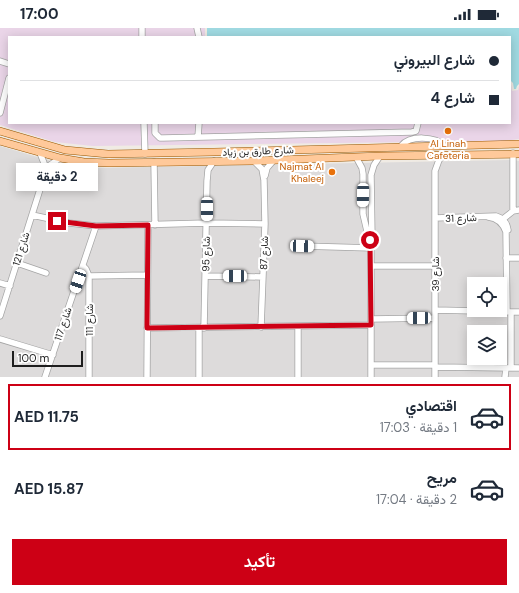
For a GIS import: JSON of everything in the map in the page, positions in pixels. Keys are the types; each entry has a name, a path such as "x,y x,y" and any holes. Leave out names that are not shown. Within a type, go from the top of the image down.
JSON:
{"main road":[{"name":"شارع طارق بن زياد","path":"2,131 52,147 72,151 100,153 145,154 519,144"},
{"path":"2,131 2,142"},
{"name":"شارع طارق بن زياد","path":"2,142 60,158 96,162 199,162 380,156 516,154"},
{"path":"214,152 214,161"}],"street":[{"path":"0,112 8,82"},
{"path":"144,124 145,154"},
{"path":"155,124 155,133 160,138 412,132 416,131 418,124"},
{"path":"198,137 199,124"},
{"name":"شارع 121","path":"40,153 45,166 42,183"},
{"path":"505,377 508,368 509,312 506,258 507,227 503,219 516,211 516,154"},
{"path":"425,155 433,163 435,171"},
{"name":"شارع 39","path":"435,377 435,171 439,160 444,155"},
{"path":"371,377 371,176 374,165 380,156"},
{"path":"356,157 362,168 363,174 363,209 371,248"},
{"name":"شارع 121","path":"0,316 42,183 50,165 60,158"},
{"name":"شارع 87","path":"254,160 262,169 264,180 265,224 261,326"},
{"name":"شارع 87","path":"264,180 267,168 274,160"},
{"name":"شارع 95","path":"199,377 206,276 207,181 208,170 214,161"},
{"path":"154,162 155,225"},
{"name":"شارع 95","path":"199,162 205,170 207,181"},
{"path":"32,215 69,224 96,226 207,223 265,224"},
{"name":"شارع 31","path":"435,218 496,216 503,219"},
{"name":"شارع 31","path":"488,217 495,218 500,223 504,228 506,236"},
{"path":"146,377 148,225"},
{"name":"شارع 117","path":"45,377 96,226"},
{"path":"302,246 371,248"},
{"path":"506,258 519,258"},
{"path":"17,263 46,273"},
{"path":"83,266 86,268 89,276 147,275"},
{"path":"371,266 435,266"},
{"name":"شارع 111","path":"89,276 89,377"},
{"path":"206,276 263,276"},
{"path":"0,283 10,286"},
{"path":"435,310 519,312"},
{"path":"147,328 298,326 435,318"},
{"path":"298,326 298,377"},
{"path":"0,339 53,355"},
{"path":"371,365 519,368"}],"shaded area":[{"path":"0,28 205,28 205,36 8,36 8,124 511,124 511,84 512,91 518,90 519,86 519,139 505,141 93,146 55,142 0,125"},
{"path":"0,146 61,164 96,168 519,161 519,377 0,377"}],"water":[{"path":"207,28 519,28 519,84 516,89 514,89 511,81 511,36 207,36"}],"place":[{"name":"Al Linah Cafeteria","path":"448,131"},
{"name":"Najmat Al Khaleej","path":"332,172"}],"route":[{"path":"57,221 69,224 96,226 148,225 147,328 371,325 370,240"}]}
